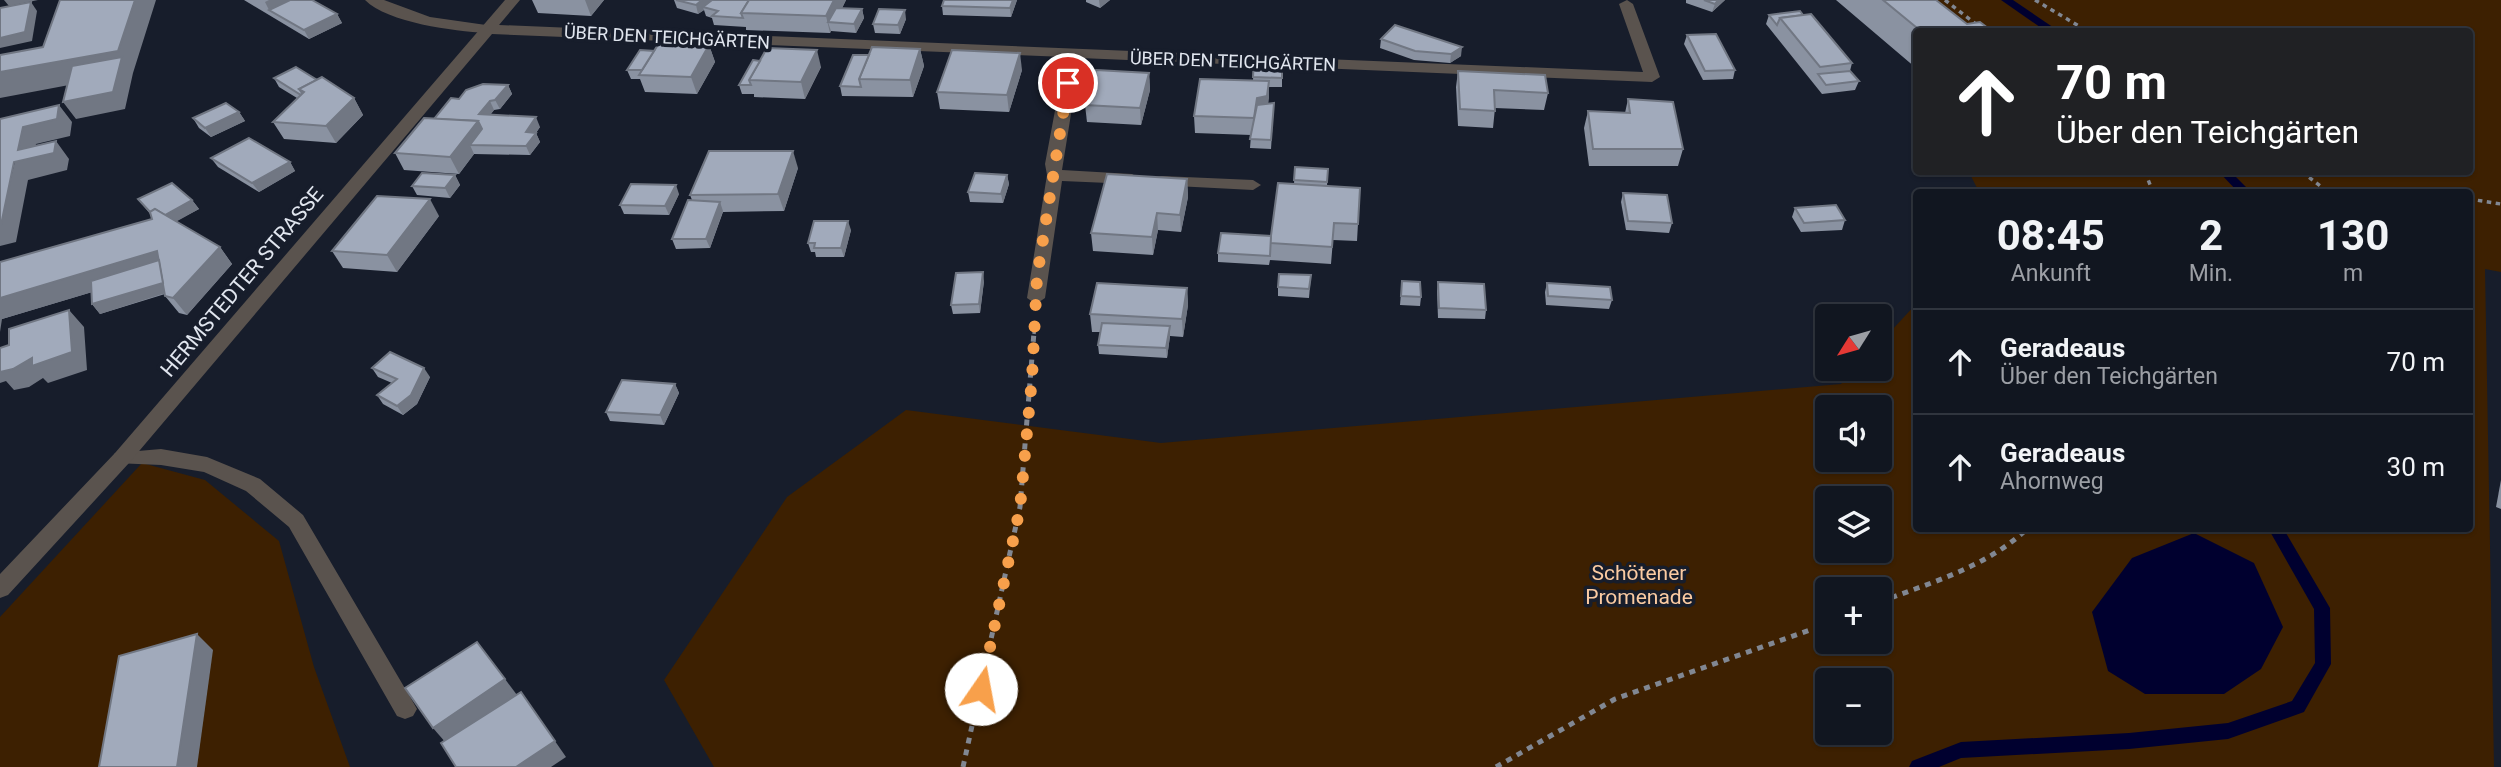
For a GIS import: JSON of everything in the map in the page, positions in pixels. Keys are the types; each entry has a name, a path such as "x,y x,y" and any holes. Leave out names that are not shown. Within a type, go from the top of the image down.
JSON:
{"street":[{"name":"ÜBER DEN TEICHGÄRTEN","path":"372,0 411,18 444,26 486,29 1652,77 1626,4"},
{"name":"HERMSTEDTER STRASSE","path":"0,589 122,458 513,0"},
{"path":"1036,298 1055,175 1053,164 1073,55"},
{"path":"1055,175 1253,185"},
{"path":"122,458 161,457 207,465 253,485 296,521 405,709"}],"path":[{"path":"1945,0 1981,28"},
{"path":"2035,0 2082,28"},
{"path":"2306,175 2324,189"},
{"path":"2473,200 2501,204"},
{"path":"963,767 1020,508 1036,298"},
{"path":"1892,597 1980,561 2020,538 2025,532"},
{"path":"1496,767 1615,699 1815,628"}],"green space":[{"name":"Schötener Promenade","path":"1922,0 2501,0 2501,272 2485,269 2494,767 714,767 664,680 787,497 906,410 1161,443 1843,382 1892,382 1892,330 1913,307 1913,532 2473,532 2473,189 1978,189 1970,175 2473,175 2473,28 1956,28"},
{"path":"142,463 205,480 279,541 314,667 350,767 0,767 0,617"}],"shaded area":[{"path":"2194,533 2254,563 2283,627 2261,669 2224,694 2145,694 2108,671 2092,612 2132,558"}],"building":[{"path":"60,0 135,0 118,51 0,72 0,55 43,47"},
{"path":"290,0 312,0 337,14 304,30 269,10"},
{"path":"676,0 702,0 696,5"},
{"path":"712,0 749,0 741,13 743,18 712,16 718,11 703,7"},
{"path":"749,0 834,0 826,16 741,13"},
{"path":"944,0 1013,0 1010,8 942,6"},
{"path":"1883,0 1936,0 1967,24 1980,22 1988,28 1917,28"},
{"path":"31,2 25,32 0,38 0,8"},
{"path":"836,8 862,9 854,24 828,22"},
{"path":"879,9 905,10 898,25 873,24"},
{"path":"1800,11 1803,15 1780,18 1777,25 1769,15"},
{"path":"1811,14 1852,63 1820,67 1780,18"},
{"path":"1395,25 1462,47 1451,54 1415,51 1381,39"},
{"path":"1716,34 1735,70 1705,71 1687,35"},
{"path":"659,43 709,45 691,77 639,75"},
{"path":"872,47 920,49 910,80 859,79"},
{"path":"767,48 817,50 801,82 749,80"},
{"path":"640,50 654,51 642,70 627,70"},
{"path":"952,50 1020,53 1007,95 937,92"},
{"path":"853,55 869,55 859,79 861,87 840,86"},
{"path":"122,57 113,92 63,102 72,66"},
{"path":"1254,59 1282,60 1282,78 1253,77"},
{"path":"753,60 760,61 749,80 751,85 739,85"},
{"path":"296,67 317,80 299,89 301,95 274,78"},
{"path":"1096,70 1149,73 1140,108 1085,105"},
{"path":"1458,71 1545,75 1548,93 1494,90 1495,111 1460,109"},
{"path":"1850,71 1859,81 1826,85 1818,74"},
{"path":"322,77 354,98 326,126 273,122 304,92 299,89"},
{"path":"1200,79 1269,81 1267,96 1257,98 1254,118 1194,116"},
{"path":"483,84 508,85 479,114 536,117 526,132 536,133 526,146 470,145 482,129 478,121 434,119 451,98 459,99 466,90"},
{"path":"1628,99 1673,102 1683,149 1593,149 1588,111 1630,113"},
{"path":"226,103 239,112 205,128 193,118"},
{"path":"1274,103 1271,140 1250,139 1257,105"},
{"path":"59,105 57,119 23,127 18,150 56,141 54,153 14,162 0,225 0,119"},
{"path":"424,118 478,121 450,157 395,153"},
{"path":"249,138 290,162 252,183 211,158"},
{"path":"709,151 793,151 778,194 690,195"},
{"path":"1295,167 1328,169 1327,182 1294,180"},
{"path":"422,173 455,175 445,188 412,186"},
{"path":"975,173 1007,175 1001,194 968,192"},
{"path":"1107,174 1187,179 1180,215 1157,213 1152,237 1091,233"},
{"path":"172,183 192,200 165,215 155,209 150,212 138,199"},
{"path":"1278,183 1360,188 1358,224 1334,223 1332,247 1270,243"},
{"path":"631,184 676,185 665,206 620,205"},
{"path":"1623,193 1667,195 1672,223 1628,221"},
{"path":"377,196 430,199 387,255 332,251"},
{"path":"688,200 720,202 706,239 672,239"},
{"path":"1836,205 1845,220 1804,223 1795,208"},
{"path":"155,209 220,247 173,298 165,296 157,251 0,298 0,262 152,219 150,212"},
{"path":"814,221 848,221 841,248 814,248 815,243 808,243"},
{"path":"1221,233 1271,236 1270,256 1218,253"},
{"path":"159,260 163,283 92,304 91,281"},
{"path":"983,272 979,304 951,305 956,273"},
{"path":"1279,274 1311,275 1309,289 1278,287"},
{"path":"1402,281 1420,282 1421,297 1401,296"},
{"path":"1438,282 1484,284 1486,310 1439,308"},
{"path":"1097,283 1187,288 1182,319 1090,314"},
{"path":"1547,283 1610,287 1612,300 1548,296"},
{"path":"69,310 72,352 32,366 32,358 13,369 0,372 0,348 9,345 9,329"},
{"path":"1102,323 1170,326 1166,348 1098,345"},
{"path":"390,352 424,368 411,395 397,406 377,395 397,379 372,368"},
{"path":"622,380 675,384 660,415 606,412"},
{"path":"197,634 177,767 99,767 119,656"},
{"path":"477,642 505,679 433,728 405,688"},
{"path":"521,692 555,741 516,767 456,767 441,743"}],"waterway":[{"path":"2006,0 2049,28"},
{"path":"2228,175 2242,189"},
{"path":"1918,767 1961,750 2129,741 2228,731 2298,707 2323,664 2322,608 2277,532"}],"route":[{"path":"981,689 1020,508 1032,378 1037,277 1068,83"}]}
